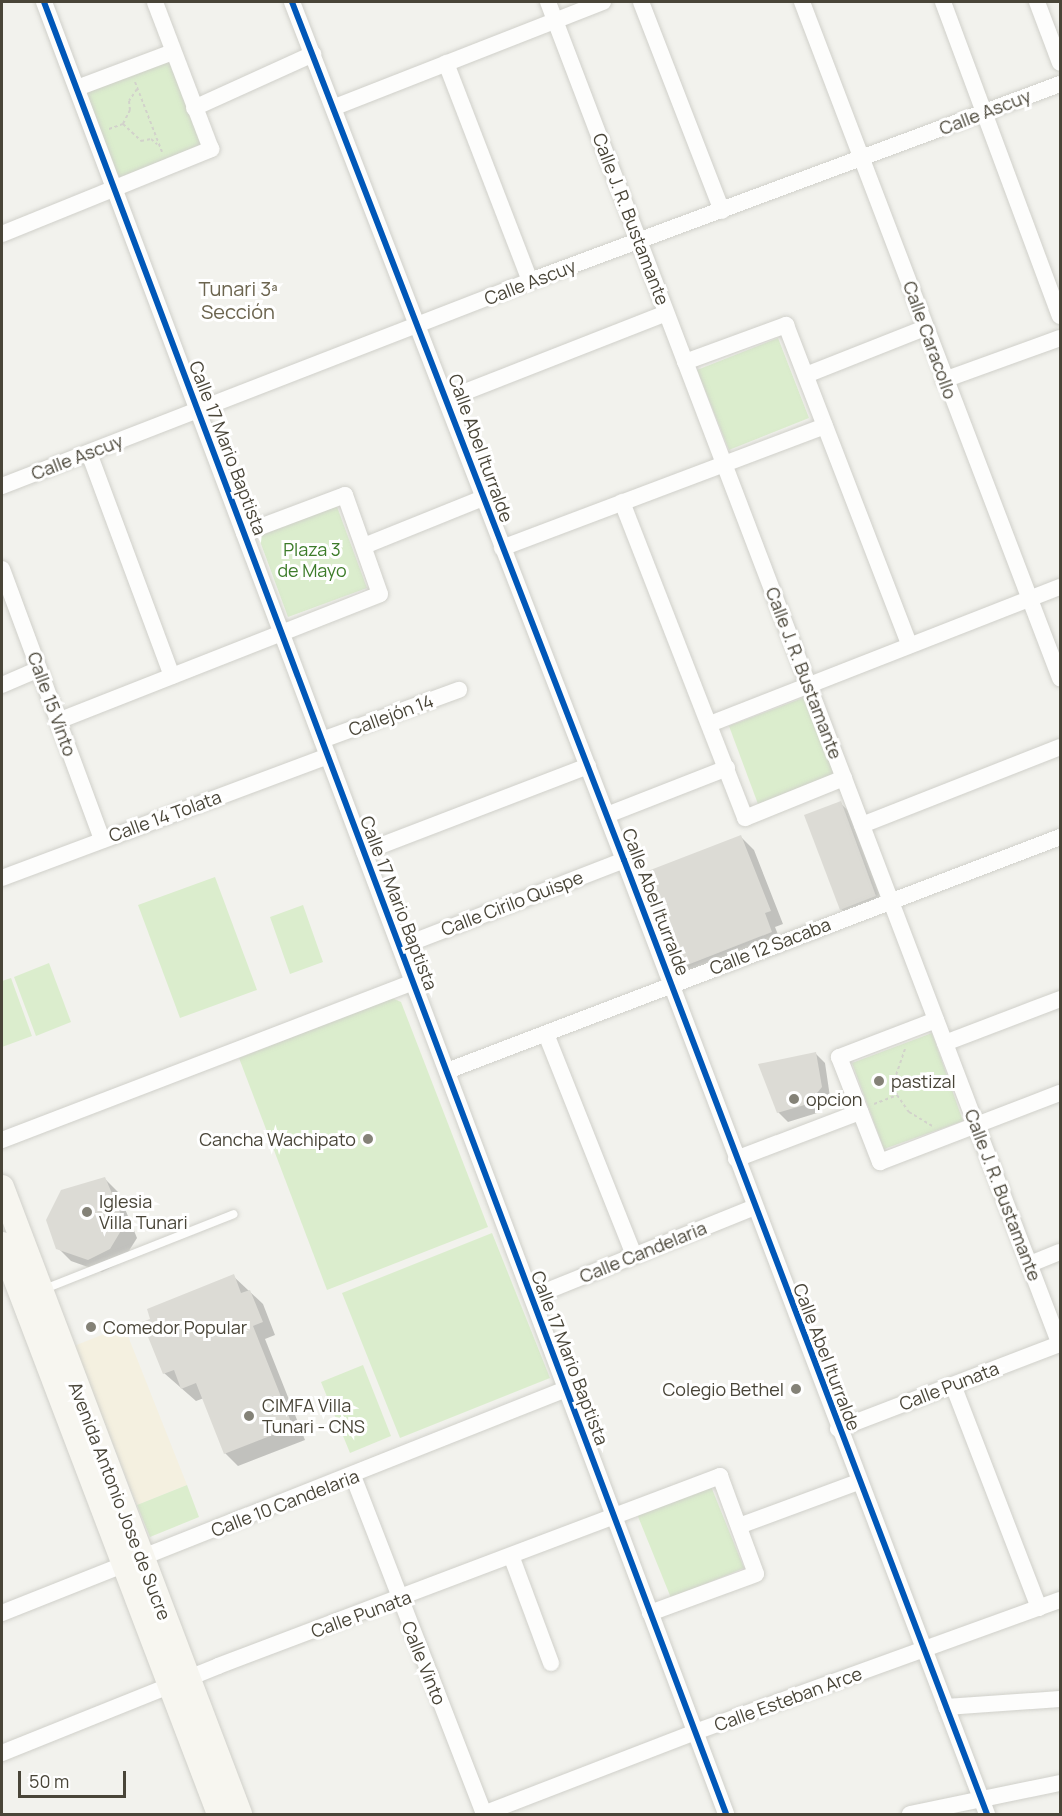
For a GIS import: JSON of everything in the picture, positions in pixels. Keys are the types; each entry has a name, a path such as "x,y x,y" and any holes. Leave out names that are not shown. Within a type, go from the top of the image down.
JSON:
{"main road":[{"name":"Avenida Antonio Jose de Sucre","path":"2,1187 7,1243 31,1294 180,1683 240,1815"},
{"name":"Avenida Antonio Jose de Sucre","path":"180,1683 219,1815"}],"street":[{"name":"Calle 17 Mario Baptista","path":"44,2 726,1815"},
{"path":"2,234 211,149 154,2"},
{"name":"Calle Abel Iturralde","path":"292,2 335,107 502,548 607,815 858,1482 984,1807"},
{"name":"Calle J. R. Bustamante","path":"548,2 1060,1344"},
{"path":"335,107 603,2"},
{"path":"641,2 722,211"},
{"name":"Calle Caracollo","path":"802,2 863,159 944,380 1060,678"},
{"path":"943,2 1060,316"},
{"path":"1037,2 1060,63"},
{"path":"77,88 173,52"},
{"path":"194,108 313,54"},
{"path":"446,63 530,281"},
{"name":"Calle Ascuy","path":"2,486 530,281 1060,84"},
{"path":"447,399 666,313"},
{"path":"685,362 786,326 909,644"},
{"path":"806,375 925,328"},
{"path":"944,380 1059,343"},
{"path":"502,548 724,462 825,426"},
{"path":"89,453 172,676"},
{"path":"58,721 380,594 345,495 244,533"},
{"path":"364,546 483,498"},
{"path":"622,502 746,818 844,778"},
{"name":"Calle 15 Vinto","path":"2,569 102,840"},
{"path":"710,724 909,644 1060,587"},
{"path":"2,685 39,669"},
{"name":"Callejón 14","path":"325,748 459,690"},
{"path":"862,825 1060,747"},
{"name":"Calle 14 Tolata","path":"2,878 102,840 325,748"},
{"path":"364,852 588,766"},
{"path":"607,815 727,768"},
{"name":"Calle 12 Sacaba","path":"447,1071 890,899 1060,837"},
{"name":"Calle Cirilo Quispe","path":"400,947 624,860"},
{"path":"2,1140 413,982"},
{"path":"945,1043 1060,999"},
{"path":"936,1020 839,1058 865,1109 880,1162 1060,1093"},
{"path":"546,1034 634,1255"},
{"path":"736,1159 865,1109"},
{"name":"Calle Candelaria","path":"532,1297 755,1207"},
{"path":"1030,1264 1060,1252"},
{"name":"Calle Punata","path":"838,1429 1060,1344"},
{"path":"953,1384 1039,1608"},
{"name":"Calle 10 Candelaria","path":"2,1613 353,1476 566,1389"},
{"name":"Calle Vinto","path":"353,1476 399,1600 484,1814"},
{"name":"Calle Punata","path":"2,1753 720,1476 739,1526"},
{"path":"650,1613 756,1574 739,1526 858,1482"},
{"path":"512,1557 551,1663"},
{"name":"Calle Esteban Arce","path":"484,1814 695,1732 1060,1600"},
{"path":"946,1707 1060,1699"},
{"path":"910,1815 984,1807 1060,1784"}],"lane":[{"path":"31,1294 234,1214"}],"path":[{"path":"132,74 165,161"},
{"path":"100,132 123,124 130,110 129,101 138,88"},
{"path":"123,124 141,141 152,139 159,146"},
{"path":"897,1049 906,1045 894,1081 897,1095 909,1112 938,1128 928,1132"},
{"path":"865,1109 897,1095"}],"shaded area":[{"path":"124,1326 187,1485 137,1505 74,1346"}],"green space":[{"path":"168,57 203,148 117,181 82,90"},
{"path":"778,338 809,418 729,450 697,370"},
{"name":"Plaza 3 de Mayo","path":"336,504 367,588 288,617 257,533"},
{"path":"808,696 837,774 758,804 729,726"},
{"path":"215,877 257,990 180,1018 138,905"},
{"path":"303,905 323,962 290,974 270,917"},
{"path":"49,963 71,1022 36,1036 14,977"},
{"path":"11,978 32,1036 2,1047 2,981"},
{"name":"Cancha Wachipato","path":"392,998 401,1002 488,1227 327,1290 239,1058"},
{"path":"932,1033 963,1121 884,1149 852,1063"},
{"path":"492,1233 550,1378 400,1438 342,1293"},
{"path":"363,1365 391,1436 350,1453 321,1382"},
{"path":"710,1484 744,1568 671,1598 637,1514"},
{"path":"187,1485 199,1517 150,1537 137,1505"}],"building":[{"path":"841,801 876,896 840,910 804,815"},
{"path":"741,835 771,911 765,913 772,932 677,969 640,874"},
{"path":"816,1052 822,1087 808,1104 777,1113 758,1064"},
{"path":"105,1177 125,1224 110,1249 88,1260 56,1249 46,1220 61,1190"},
{"path":"234,1274 241,1293 250,1290 263,1322 253,1326 293,1427 224,1454 196,1383 181,1389 174,1370 163,1374 142,1322 150,1319 147,1309"}],"cycle path":[{"path":"44,2 726,1814"},
{"path":"292,2 624,860 987,1814"}],"place":[{"name":"pastizal","path":"879,1081"},
{"name":"opcion","path":"794,1099"},
{"name":"Cancha Wachipato","path":"368,1139"},
{"name":"Iglesia Villa Tunari","path":"87,1212"},
{"name":"Comedor Popular","path":"91,1327"},
{"name":"Colegio Bethel","path":"796,1389"},
{"name":"CIMFA Villa Tunari - CNS","path":"249,1416"}],"district":[{"name":"Tunari 3ª Sección","path":"238,300"}]}
